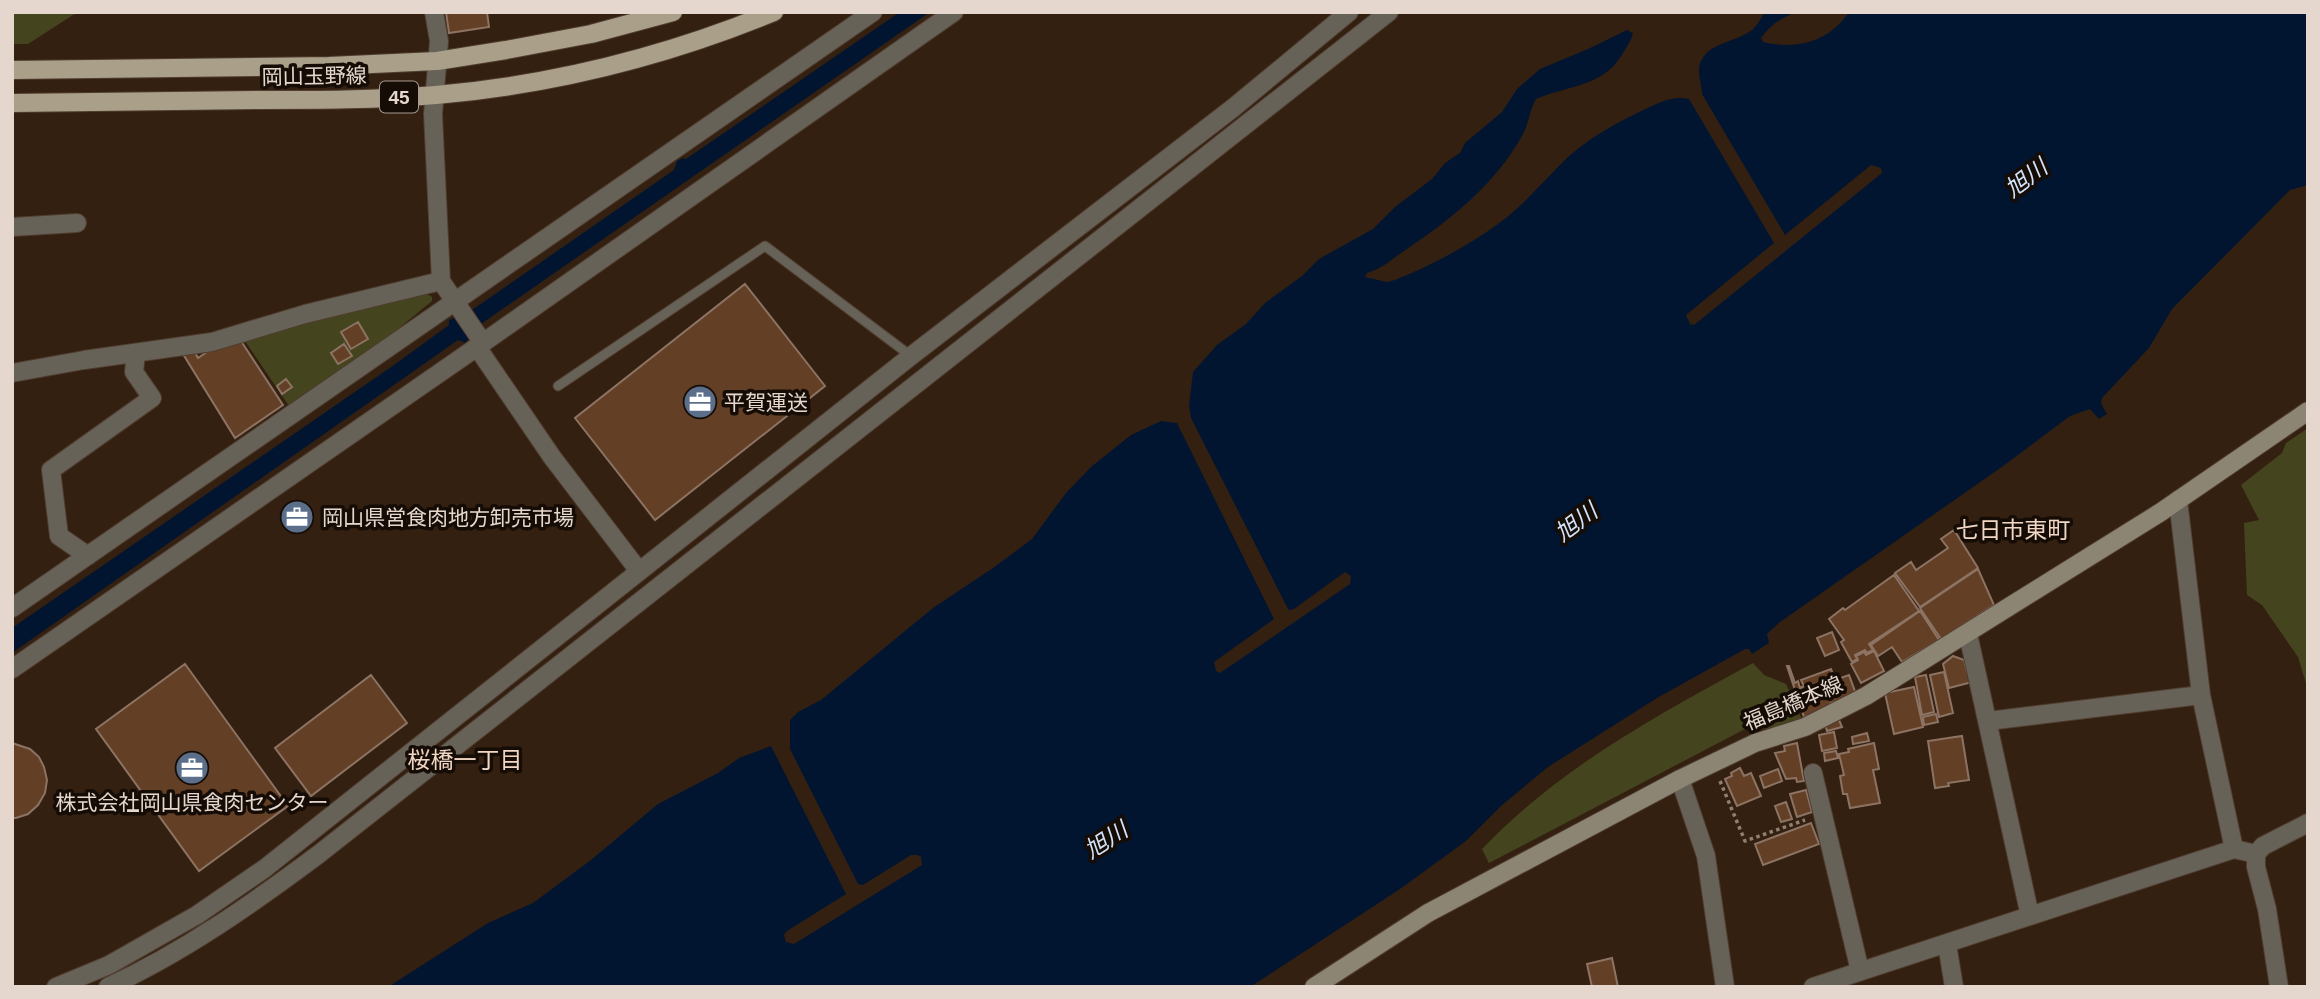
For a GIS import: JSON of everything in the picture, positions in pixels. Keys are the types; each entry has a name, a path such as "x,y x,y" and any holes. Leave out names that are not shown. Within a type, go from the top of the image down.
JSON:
{"main road":[{"name":"岡山玉野線","path":"12,70 328,66 438,61 591,34 673,12"},
{"name":"岡山玉野線","path":"12,103 435,95 508,86 591,70 671,48 774,12"},
{"name":"福島橋本線","path":"1314,987 1428,913 1679,779 1755,743 1801,729 1866,696 2178,500 2308,411"}],"street":[{"path":"434,12 439,41 433,114 441,281 552,457 639,571"},
{"path":"12,608 459,307 873,12"},
{"path":"12,669 954,12"},
{"path":"56,987 109,965 197,915 264,869 911,356 1233,108 1349,12"},
{"path":"108,987 139,973 247,907 319,854 1389,12"},
{"path":"12,227 77,223"},
{"path":"12,373 212,342 305,314 441,281"},
{"path":"88,556 59,536 51,470 152,398 134,372 136,353"},
{"path":"2178,500 2201,695 2234,849"},
{"path":"1968,634 2030,916"},
{"path":"1988,721 2201,695"},
{"path":"1813,773 1860,971"},
{"path":"1679,779 1706,856 1725,987"},
{"path":"2279,987 2267,909 2256,867 2256,854 2263,846 2308,823"},
{"path":"1813,987 2234,849 2256,854"},
{"path":"1947,944 1954,987"}],"lane":[{"path":"558,386 765,246 911,356"}],"path":[{"path":"1712,763 1745,841 1822,814"}],"shaded area":[{"path":"12,12 84,12 73,15 28,44 12,44"},
{"path":"427,294 432,297 432,301 382,342 289,406 243,338 386,299"},
{"path":"2308,428 2308,690 2298,657 2262,605 2247,595 2244,523 2259,520 2241,485 2282,453 2286,443"},
{"path":"1753,663 1764,675 1786,684 1803,722 1786,729 1745,729 1489,863 1482,849 1543,793 1610,745"}],"water":[{"path":"900,12 930,12 481,324 465,343 458,340 12,653 12,628 394,365 449,325 449,320 472,310 674,170 677,161 686,159"},
{"name":"旭川","path":"1765,12 1797,12 1777,22 1761,38 1763,42 1788,45 1822,37 1849,12 2308,12 2308,185 2290,190 2172,309 2149,348 2102,398 2101,403 2107,414 2099,419 2090,409 2070,416 1780,622 1767,634 1769,643 1752,654 1749,649 1745,649 1657,698 1548,767 1502,805 1466,841 1400,889 1250,987 388,987 488,923 533,903 591,860 658,804 718,773 739,758 771,746 846,894 787,931 784,935 786,942 794,944 922,865 921,857 911,855 863,885 858,884 790,749 790,720 798,712 821,700 933,608 1032,539 1066,493 1091,467 1131,435 1161,421 1177,423 1274,619 1214,662 1216,671 1220,673 1350,584 1351,576 1345,572 1289,610 1191,418 1189,406 1193,372 1217,345 1246,324 1265,303 1302,276 1319,259 1373,229 1395,207 1432,179 1445,163 1460,153 1465,143 1502,112 1517,89 1540,69 1627,30 1633,33 1632,37 1609,70 1590,82 1536,99 1523,134 1486,185 1438,227 1387,264 1367,273 1365,277 1387,282 1395,280 1450,254 1511,214 1567,158 1593,138 1657,104 1676,98 1689,99 1774,243 1686,315 1690,324 1694,325 1882,173 1881,168 1871,165 1785,235 1702,94 1699,73 1705,55 1717,46 1752,30"}],"building":[{"path":"446,12 487,12 489,27 449,33"},
{"name":"平賀運送","path":"745,284 825,386 655,520 575,418"},
{"path":"358,322 368,339 351,349 341,332"},
{"path":"241,341 283,405 235,438 183,354 194,351 198,358 210,350"},
{"path":"344,344 352,356 338,364 331,353"},
{"path":"286,379 292,387 282,394 277,386"},
{"path":"1954,530 1978,568 1920,607 1895,573 1911,562 1916,570 1948,548 1941,539"},
{"path":"1978,569 1994,605 1941,639 1920,608"},
{"path":"1894,575 1919,611 1869,644 1873,650 1867,653 1865,650 1855,655 1857,659 1852,662 1841,642 1844,640 1829,619"},
{"path":"1920,611 1939,640 1902,662 1892,647 1878,656 1871,645"},
{"path":"1832,632 1839,650 1825,656 1817,638"},
{"path":"1874,651 1884,671 1861,683 1851,664 1858,660 1856,656"},
{"path":"1953,656 1964,660 1967,672 1973,670 1976,681 1949,688 1943,664"},
{"name":"株式会社岡山県食肉センター","path":"185,664 288,806 199,871 96,729"},
{"path":"1787,666 1800,688 1804,686 1801,680 1831,669 1835,680 1849,675 1856,694 1831,703 1833,707 1804,717"},
{"path":"1944,672 1953,713 1939,717 1930,675"},
{"path":"371,675 407,723 311,796 275,748"},
{"path":"1926,675 1934,712 1922,715 1915,677"},
{"path":"1914,687 1923,727 1894,734 1885,693"},
{"path":"1936,714 1938,722 1924,725 1923,717"},
{"path":"1839,720 1842,727 1827,731 1825,724"},
{"path":"1834,732 1837,748 1822,751 1819,735"},
{"path":"1867,733 1869,741 1853,744 1852,737"},
{"path":"1962,736 1969,780 1935,788 1928,741"},
{"path":"12,743 30,749 39,757 47,780 45,793 38,805 28,814 16,818 12,818"},
{"path":"1797,743 1804,781 1797,782 1796,778 1786,779 1775,753 1785,751 1784,746"},
{"path":"1874,743 1879,769 1873,770 1880,803 1850,808 1847,794 1843,794 1840,776 1844,775 1839,754"},
{"path":"1836,751 1838,758 1825,761 1824,753"},
{"path":"1740,768 1744,776 1751,773 1761,796 1737,806 1725,779"},
{"path":"1778,769 1782,781 1764,788 1760,776"},
{"path":"1806,790 1812,812 1797,817 1790,794"},
{"path":"1786,802 1792,819 1781,822 1775,806"},
{"path":"1811,823 1819,844 1763,865 1755,844"},
{"path":"1612,958 1618,987 1592,987 1587,964"}],"place":[{"name":"平賀運送","path":"700,402"},
{"name":"岡山県営食肉地方卸売市場","path":"297,517"},
{"name":"株式会社岡山県食肉センター","path":"192,768"}],"district":[{"name":"七日市東町","path":"2013,530"},
{"name":"桜橋一丁目","path":"465,760"}]}
